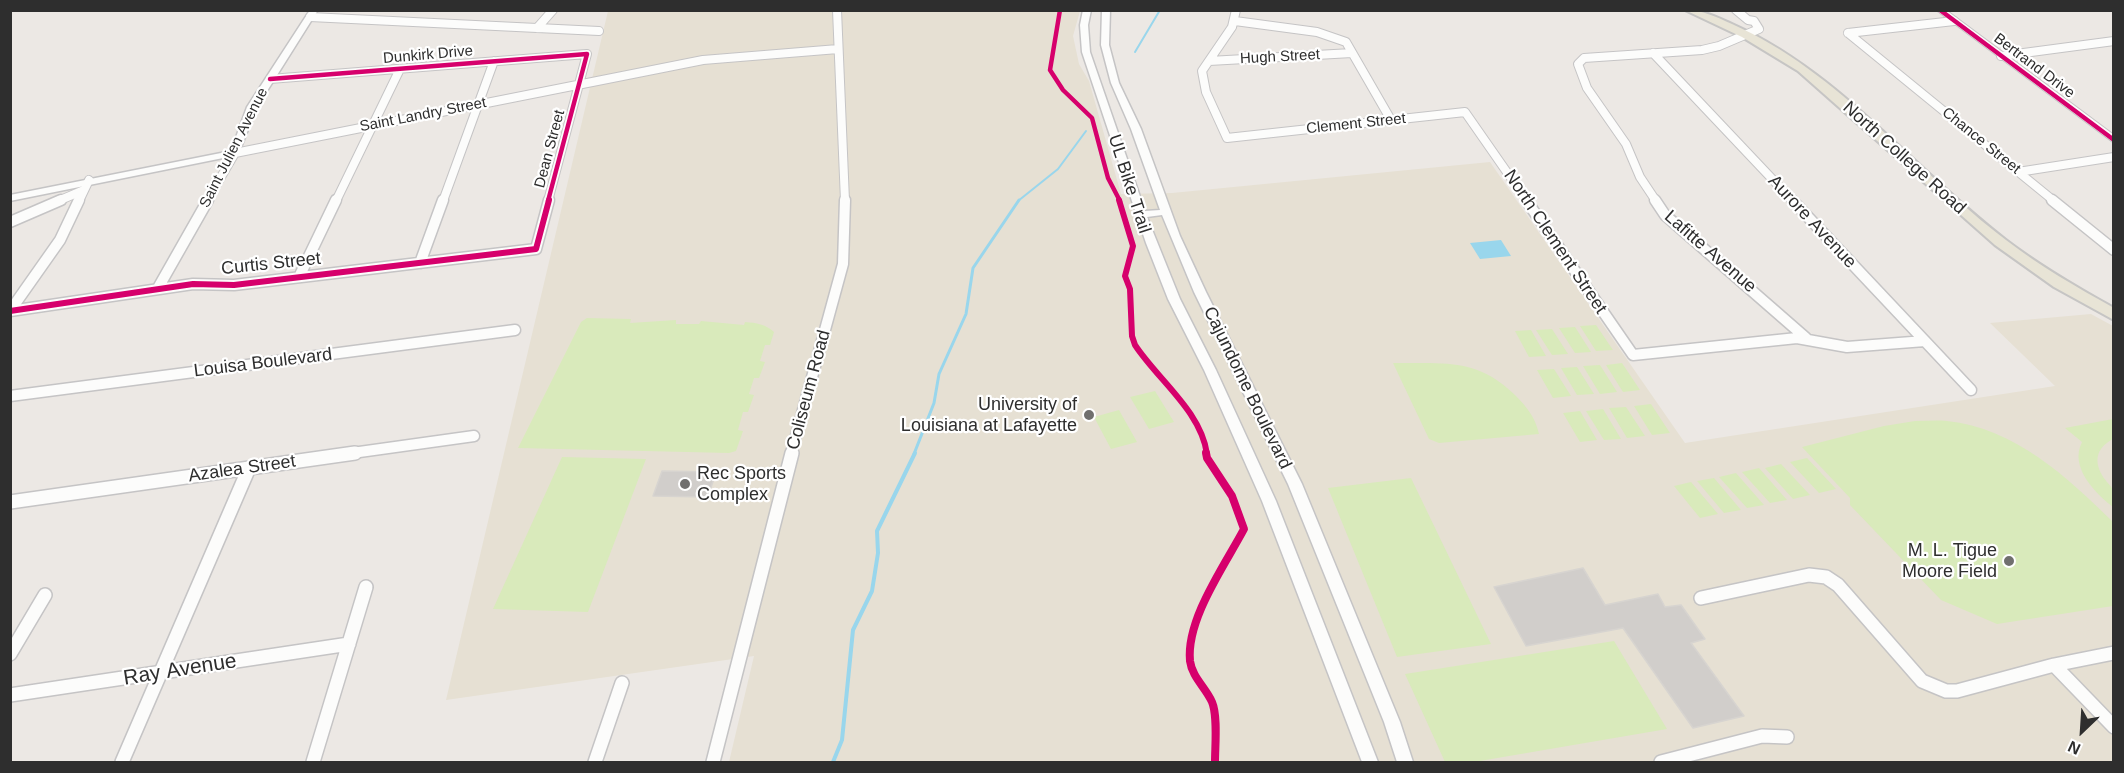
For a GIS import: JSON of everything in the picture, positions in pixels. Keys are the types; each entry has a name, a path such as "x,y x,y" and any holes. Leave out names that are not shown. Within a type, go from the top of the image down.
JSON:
{"main road":[{"name":"North College Road","path":"1690,10 1746,35 1790,60 1819,82 2014,253 2059,284 2114,315"},
{"name":"Bertrand Drive","path":"1940,10 2114,140"}],"street":[{"path":"392,21 403,10"},
{"path":"537,28 552,10"},
{"name":"Coliseum Road","path":"712,762 843,264 846,215 837,10"},
{"name":"Cajundome Boulevard","path":"1087,10 1084,40 1141,215 1174,299 1219,390 1269,501 1370,762"},
{"name":"Cajundome Boulevard","path":"1106,10 1106,45 1112,71 1166,212 1200,292 1295,484 1374,678 1405,762"},
{"path":"1209,61 1231,32 1236,10"},
{"path":"1736,10 1748,20 1754,21"},
{"path":"1653,53 1708,49 1759,29 1745,10"},
{"path":"312,14 392,21 599,31"},
{"name":"Saint Julien Avenue","path":"158,288 235,153 252,107 312,14"},
{"path":"1235,21 1317,32 1346,42 1391,120"},
{"name":"Chance Street","path":"1954,21 1848,33 2114,250"},
{"path":"2001,56 2114,41"},
{"path":"2101,42 2114,50"},
{"name":"Saint Landry Street","path":"10,198 86,185 373,125 703,60 838,49"},
{"name":"Hugh Street","path":"1209,61 1352,53"},
{"name":"Lafitte Avenue","path":"1653,53 1584,58 1580,61 1582,76 1587,88 1626,144 1640,177 1665,215 1806,338"},
{"name":"Aurore Avenue","path":"1653,53 1971,390"},
{"name":"Dunkirk Drive","path":"270,79 587,54"},
{"name":"Dean Street","path":"536,249 587,54"},
{"path":"420,263 494,61"},
{"name":"Clement Street","path":"1209,61 1203,68 1206,92 1227,138 1465,112 1477,129"},
{"path":"299,277 400,69"},
{"path":"1093,72 1112,71"},
{"name":"North Clement Street","path":"1477,129 1633,355 1806,338"},
{"path":"2018,172 2114,157"},
{"path":"10,222 86,185"},
{"path":"11,311 60,240 86,185"},
{"path":"1141,215 1166,212"},
{"name":"Curtis Street","path":"11,311 158,288 193,284 234,285 536,249"},
{"name":"Louisa Boulevard","path":"10,396 515,330"},
{"path":"1806,338 1848,347 1924,341"},
{"name":"Azalea Street","path":"10,502 474,436"},
{"path":"122,762 249,468"},
{"path":"1701,598 1809,575 1827,577 1838,585 1922,681 1946,691 1957,691 2054,665 2114,653"},
{"path":"313,762 366,587"},
{"path":"10,654 45,595"},
{"name":"Ray Avenue","path":"10,695 349,644"},
{"path":"2054,665 2114,727"},
{"path":"596,762 622,683"},
{"path":"1661,762 1762,736 1787,736"}],"shaded area":[{"name":"University of Louisiana at Lafayette","path":"608,11 1080,11 1073,36 1079,64 1089,81 1121,194 1172,193 1490,162 1685,443 2055,386 1990,323 2091,314 2113,326 2113,762 729,762 754,656 446,700"}],"green space":[{"path":"587,318 631,319 630,323 676,320 676,324 699,324 701,321 744,325 745,322 761,324 774,332 770,345 765,345 760,361 765,362 759,378 754,378 749,394 754,395 748,412 743,412 738,430 743,431 736,451 729,453 518,448 581,322"},
{"path":"1596,325 1613,350 1596,351 1580,326"},
{"path":"1575,327 1591,352 1575,353 1559,328"},
{"path":"1552,329 1568,354 1552,355 1536,330"},
{"path":"1531,330 1546,356 1529,357 1515,331"},
{"path":"1393,363 1458,365 1487,374 1501,383 1523,404 1533,417 1539,434 1439,443 1429,439"},
{"path":"1622,363 1640,390 1623,392 1606,365"},
{"path":"1600,365 1617,392 1600,394 1583,366"},
{"path":"1577,367 1594,394 1577,395 1561,368"},
{"path":"1554,369 1571,396 1553,398 1537,370"},
{"path":"1155,391 1174,422 1149,429 1130,397"},
{"path":"1651,404 1670,433 1652,435 1634,406"},
{"path":"1626,407 1645,436 1627,438 1609,408"},
{"path":"1603,409 1621,439 1604,440 1586,411"},
{"path":"1119,410 1137,442 1111,449 1094,417"},
{"path":"1580,411 1597,440 1580,442 1563,413"},
{"path":"2113,419 2113,439 2101,450 2098,464 2102,475 2114,492 2113,507 2086,479 2079,461 2082,442 2065,428"},
{"name":"M. L. Tigue Moore Field","path":"1915,421 1947,421 1995,433 2038,457 2077,488 2113,522 2113,606 1997,624 1941,600 1850,505 1850,498 1802,447 1884,426"},
{"path":"562,457 646,459 588,612 493,609"},
{"path":"1807,458 1836,489 1819,493 1790,462"},
{"path":"1781,464 1810,495 1793,499 1765,468"},
{"path":"1759,468 1787,500 1770,503 1742,472"},
{"path":"1736,473 1764,505 1747,508 1719,477"},
{"path":"1411,478 1491,644 1397,657 1328,488"},
{"path":"1714,478 1741,510 1724,513 1697,481"},
{"path":"1691,482 1718,514 1700,518 1674,486"},
{"path":"1614,641 1667,729 1474,762 1445,762 1405,674"}],"water":[{"path":"1501,240 1511,256 1480,259 1470,243"}],"building":[{"name":"Rec Sports Complex","path":"662,471 716,472 708,497 653,496"},
{"path":"1583,568 1605,605 1658,594 1665,607 1681,605 1705,639 1691,643 1744,716 1693,728 1623,628 1526,646 1494,587"}],"waterway":[{"path":"1135,52 1160,10"},
{"path":"1019,200 1058,169 1086,131"},
{"path":"914,454 934,403 939,374 966,314 973,268 1019,200"},
{"path":"833,762 842,740 853,630 872,591 878,553 877,531 915,453"}],"cycle path":[{"name":"UL Bike Trail","path":"1060,10 1050,70 1063,90 1092,118 1108,178 1120,202 1122,216 1133,246 1125,276 1130,289 1132,336 1135,345 1197,425 1205,443 1207,458 1232,496 1244,529 1197,617 1191,648 1190,662 1195,676 1212,702 1214,711 1215,762"},
{"path":"1940,10 2114,140"},
{"path":"10,311 193,284 234,285 536,249 587,54 270,79"}],"place":[{"name":"University of Louisiana at Lafayette","path":"1089,415"},
{"name":"Rec Sports Complex","path":"685,484"},
{"name":"M. L. Tigue Moore Field","path":"2009,561"}]}
